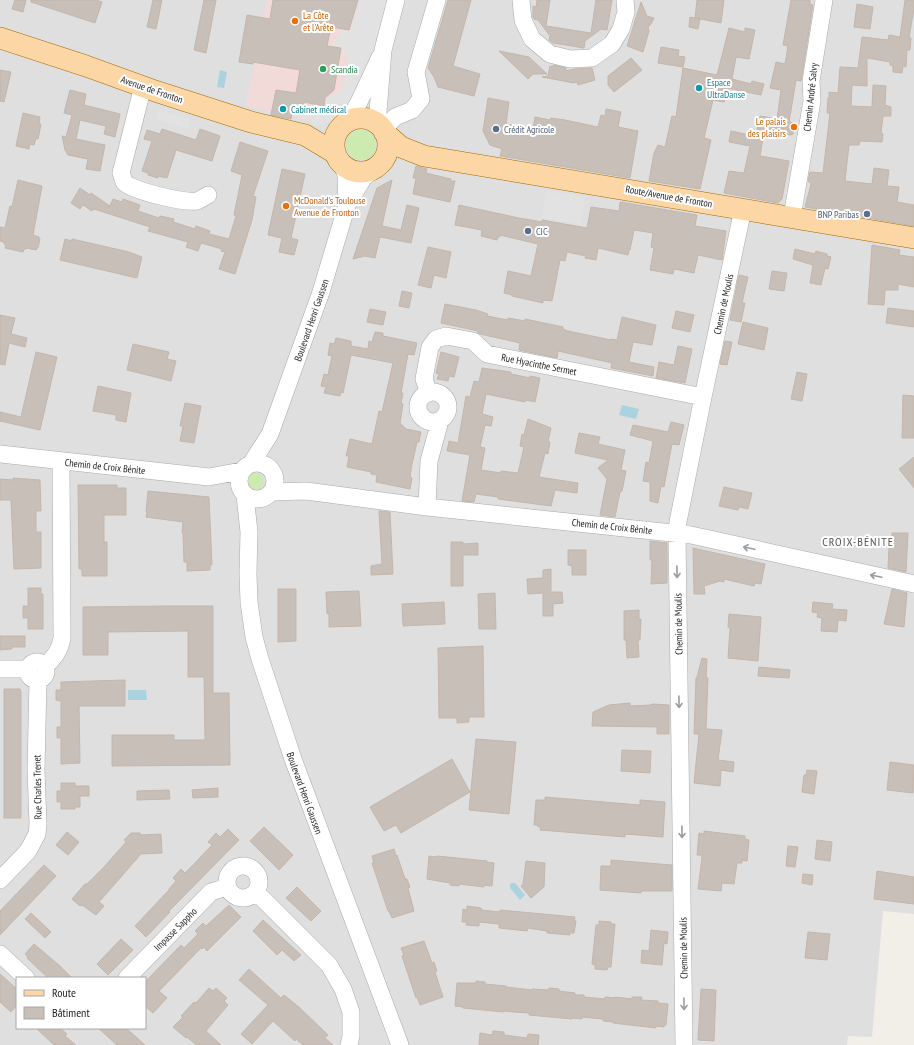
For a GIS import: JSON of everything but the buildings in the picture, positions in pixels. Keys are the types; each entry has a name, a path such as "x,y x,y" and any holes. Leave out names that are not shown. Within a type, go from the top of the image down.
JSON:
{"main road":[{"name":"Avenue de Fronton","path":"0,38 251,122 305,135 339,159"},
{"path":"354,119 370,120 401,147 424,156 400,157 365,172 357,172 349,170 339,159 335,140 343,126 354,119"},
{"name":"Avenue de Fronton","path":"305,135 343,126"},
{"path":"377,167 385,157 388,149 388,140 382,129"},
{"name":"Route/Avenue de Fronton","path":"424,156 914,238"}],"street":[{"path":"343,126 359,102 383,50 396,0"},
{"path":"382,129 395,117 412,110 421,99 416,72 437,0"},
{"path":"521,0 523,20 532,39 550,54 570,59 592,58 612,44 622,29 626,12 625,0"},
{"name":"Chemin André Salvy","path":"792,217 812,101 810,81 824,0"},
{"path":"382,129 381,89 383,50"},
{"path":"143,86 121,173 124,181 131,187 168,198 197,201 208,195"},
{"path":"381,89 393,104 398,105 421,99"},
{"name":"Boulevard Henri Gaussen","path":"339,159 346,174 348,205"},
{"name":"Boulevard Henri Gaussen","path":"377,167 364,177 348,205 321,292 270,434 238,481 243,493 249,532 249,602 254,637 260,659 292,759 400,1045"},
{"name":"Chemin de Moulis","path":"684,1045 677,533 703,396 743,209"},
{"name":"Rue Hyacinthe Sermet","path":"427,507 429,461 440,421 445,417 448,411 446,399 441,394 435,392 429,393 424,379 430,347 436,339 446,336 473,341 487,354 703,396"},
{"name":"Boulevard Henri Gaussen","path":"249,532 271,483 270,434"},
{"name":"Chemin de Croix Bénite","path":"0,454 209,477 243,493"},
{"path":"0,669 37,672 56,655 61,647 62,461"},
{"path":"243,493 256,500 263,499 271,483 262,463 246,468"},
{"name":"Chemin de Croix Bénite","path":"209,477 246,468"},
{"name":"Chemin de Croix Bénite","path":"271,483 306,491 427,507 691,535 914,584"},
{"name":"Rue Charles Trenet","path":"0,880 28,851 37,834 37,672"},
{"path":"237,866 249,866 258,874 259,881 256,892 250,897 236,897 227,887 226,883 228,874 237,866"},
{"name":"Impasse Sappho","path":"128,977 211,892 227,887"},
{"path":"256,892 329,965 343,989 351,1012 351,1036 349,1045"},
{"path":"0,954 25,977"}],"shaded area":[{"path":"0,0 914,0 914,914 883,911 872,1037 848,1036 847,1045 0,1045"},
{"path":"267,0 388,0 375,54 323,124 246,106"},
{"path":"359,0 386,0 373,54 357,91 339,119 325,125 314,125 308,119 294,113 295,105 304,106 307,104 325,107 327,96 334,96 342,90 349,57 342,56 343,47 331,45 341,35 339,30 351,31"},
{"path":"159,110 191,120 188,129 156,119"},
{"path":"546,191 585,197 580,224 542,218"}],"green space":[{"path":"361,130 372,134 376,145 372,156 361,160 350,156 346,145 350,134"},
{"path":"256,473 262,475 264,481 262,487 256,489 250,487 248,481 250,475"}],"water":[{"path":"220,70 227,72 224,88 217,87"},
{"path":"622,405 639,409 636,419 619,415"},
{"path":"128,690 146,690 147,700 128,700"},
{"path":"511,883 515,883 525,895 520,900 510,888"}],"place":[{"name":"La Côte et l'Arête","path":"295,21"},
{"name":"Scandia","path":"323,69"},
{"name":"Espace UltraDanse","path":"699,88"},
{"name":"Cabinet médical","path":"283,109"},
{"name":"Le palais des plaisirs","path":"794,127"},
{"name":"Crédit Agricole","path":"496,129"},
{"name":"McDonald's Toulouse Avenue de Fronton","path":"286,206"},
{"name":"BNP Paribas","path":"867,214"},
{"name":"CIC","path":"528,231"}],"district":[{"name":"CROIX-BÉNITE","path":"858,542"}]}
